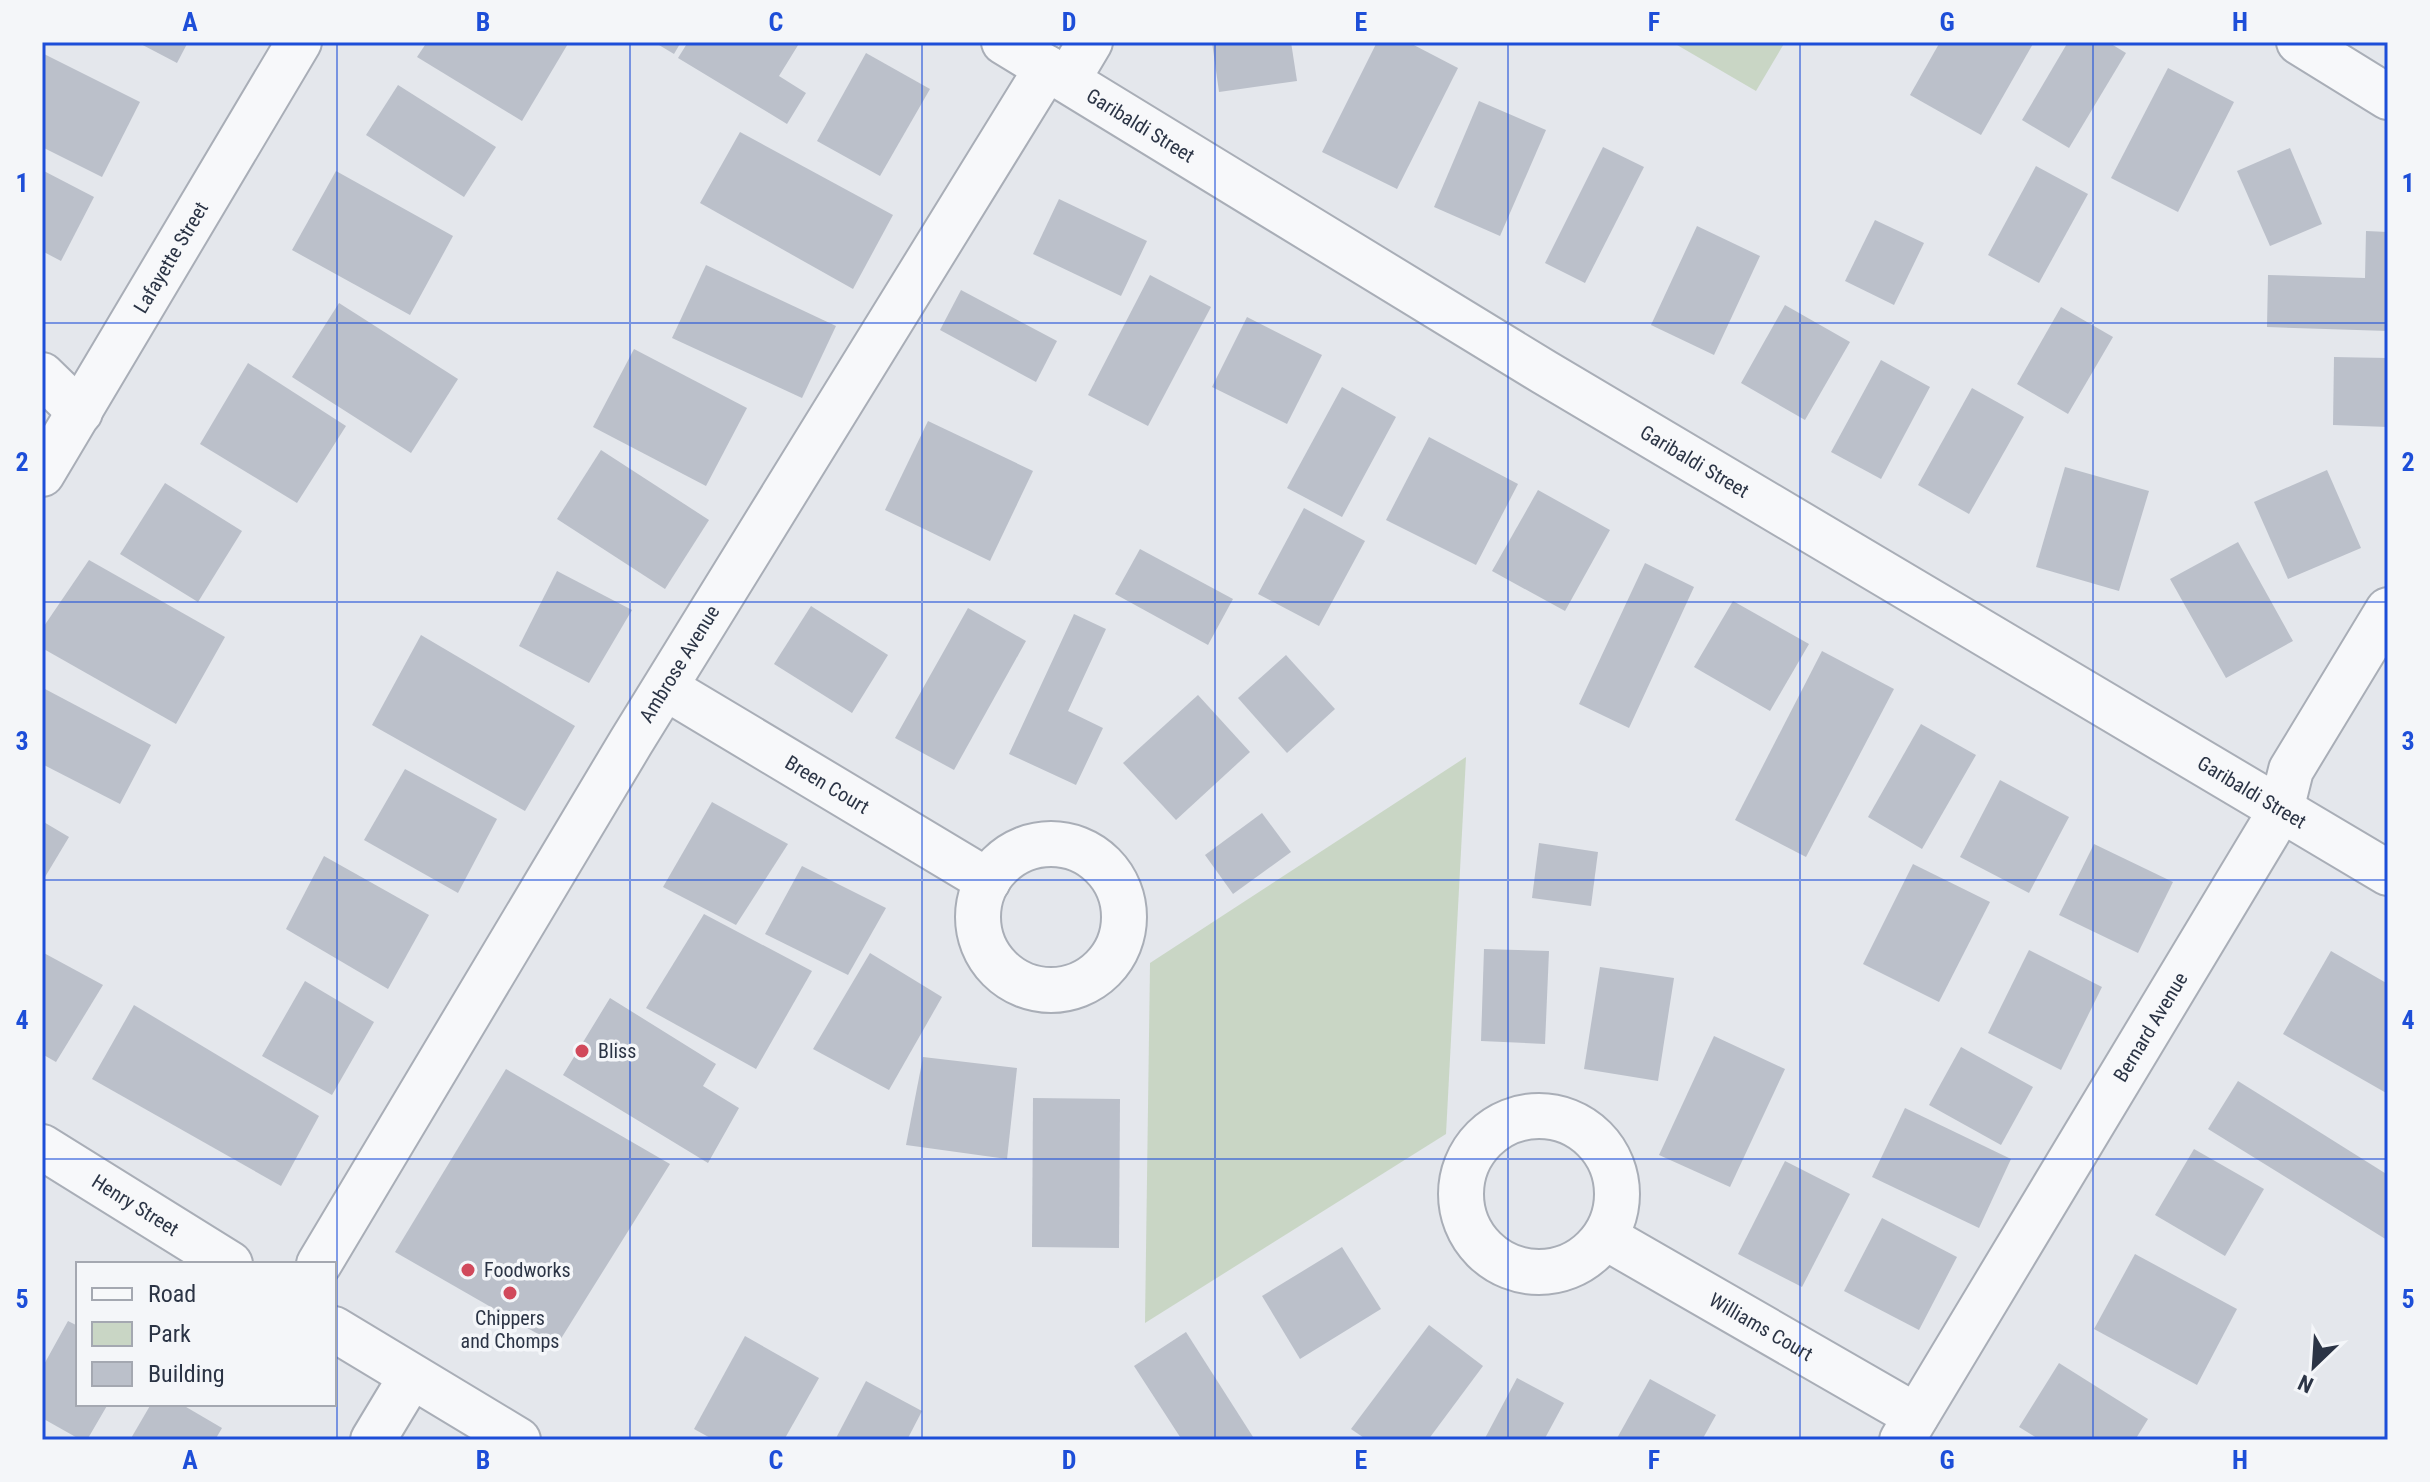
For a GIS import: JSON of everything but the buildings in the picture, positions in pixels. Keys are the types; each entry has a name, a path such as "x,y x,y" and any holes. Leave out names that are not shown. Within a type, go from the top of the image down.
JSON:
{"street":[{"name":"Lafayette Street","path":"42,474 299,42"},
{"name":"Garibaldi Street","path":"1004,42 1544,372 2388,873"},
{"name":"Ambrose Avenue","path":"320,1262 631,742 1058,73 1090,42"},
{"path":"2299,42 2388,97"},
{"path":"42,375 80,412"},
{"name":"Bernard Avenue","path":"1909,1428 2281,810 2291,770 2388,610"},
{"name":"Breen Court","path":"666,688 988,881"},
{"name":"Henry Street","path":"42,1147 227,1262"},
{"name":"Williams Court","path":"1605,1237 1909,1428"},
{"path":"336,1330 518,1440"},
{"path":"373,1440 411,1377"}],"green space":[{"path":"1672,42 1785,42 1756,91"},
{"path":"1466,757 1446,1134 1145,1323 1150,963"}],"place":[{"name":"Bliss","path":"582,1051"},
{"name":"Foodworks","path":"468,1270"},
{"name":"Chippers and Chomps","path":"510,1293"}]}
